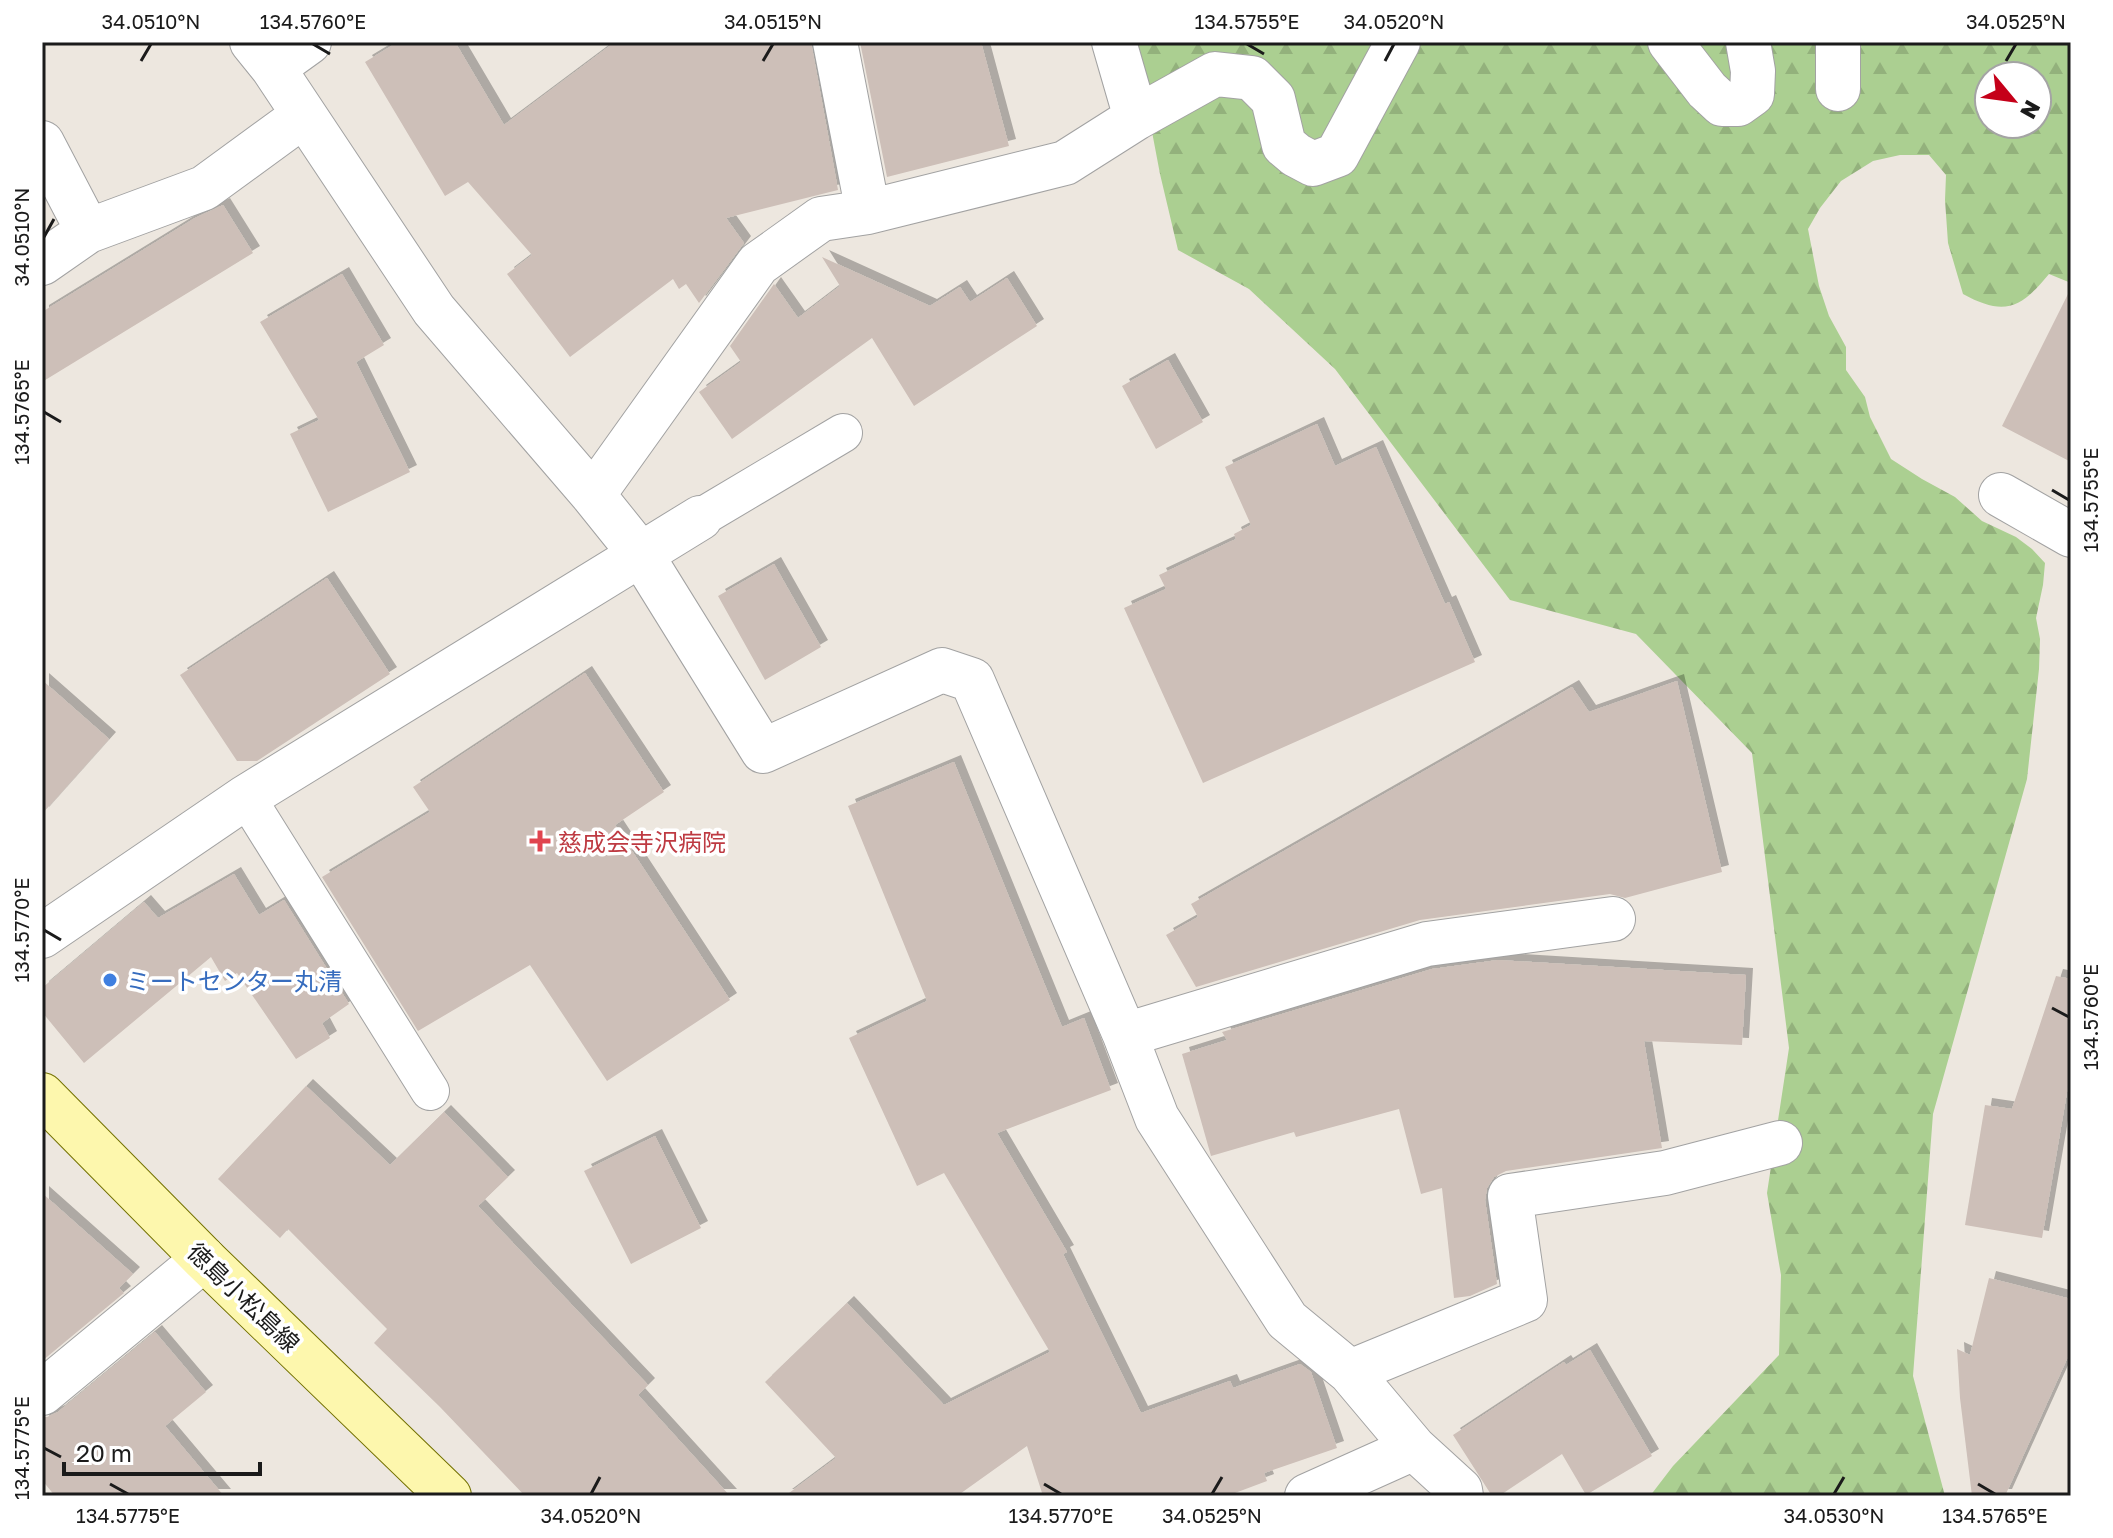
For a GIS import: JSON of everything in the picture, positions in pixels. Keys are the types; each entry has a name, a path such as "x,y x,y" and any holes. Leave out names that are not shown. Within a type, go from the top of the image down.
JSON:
{"main road":[{"name":"徳島小松島線","path":"42,1095 204,1259 449,1496"}],"street":[{"path":"309,42 263,55 434,310 642,556 763,751 942,670 972,680 1125,1035 1157,1118 1287,1320 1350,1372 1414,1448 1460,1490 1461,1496"},
{"path":"835,42 868,212"},
{"path":"1114,42 1136,118"},
{"path":"593,495 758,264 821,219 868,212 1065,163 1136,118 1220,58 1252,78 1273,99 1284,145 1313,164 1337,155 1398,42"},
{"path":"1670,42 1707,90 1722,104 1738,104 1752,94 1753,71 1748,42"},
{"path":"1838,42 1838,89"},
{"path":"42,263 88,231 204,188 304,115"},
{"path":"42,143 88,231"},
{"path":"2001,495 2071,535"},
{"path":"42,936 246,797 700,518"},
{"path":"1125,1035 1427,944 1613,919"},
{"path":"1350,1372 1525,1300 1510,1196 1665,1173 1780,1143"},
{"path":"42,1393 204,1259"},
{"path":"1307,1496 1414,1448"}],"lane":[{"path":"700,518 843,433"},
{"path":"246,797 430,1091"}],"green space":[{"path":"1135,42 2071,42 2071,283 2049,274 2030,295 2001,307 1963,294 1948,243 1946,175 1929,155 1900,155 1873,161 1841,181 1808,229 1819,286 1829,316 1846,347 1846,370 1865,397 1870,417 1891,459 1955,497 1982,521 2016,537 2045,563 2036,618 2040,639 2039,669 2027,779 1933,1114 1913,1376 1945,1496 1650,1496 1673,1466 1779,1355 1781,1275 1767,1193 1789,1048 1752,753 1636,634 1510,600 1335,369 1249,289 1178,250"}],"building":[{"path":"398,42 455,42 504,125 615,42 811,42 838,190 726,218 744,243 699,303 686,284 679,289 673,279 570,357 507,274 532,255 468,182 445,196 365,62"},
{"path":"860,42 981,42 1009,146 887,177"},
{"path":"223,205 253,253 42,382 42,312 195,218"},
{"path":"822,257 930,306 960,287 970,302 1007,278 1037,326 914,406 872,338 732,439 699,392 741,362 730,346 774,284 798,318 840,286"},
{"path":"342,274 384,345 356,362 410,472 328,512 290,434 319,420 260,322"},
{"path":"2071,288 2071,462 2002,426"},
{"path":"1168,360 1203,422 1156,449 1122,386"},
{"path":"1317,424 1335,466 1376,447 1445,604 1449,602 1475,662 1203,783 1124,608 1166,589 1159,575 1236,539 1234,534 1251,525 1225,467"},
{"path":"774,564 821,647 765,680 718,596"},
{"path":"327,578 390,674 257,761 237,761 180,675"},
{"path":"585,673 664,792 615,825 730,1000 607,1081 530,965 418,1031 322,877 430,812 413,787"},
{"path":"42,680 109,739 42,814"},
{"path":"1677,681 1722,872 1625,898 1610,894 1420,920 1196,987 1166,935 1198,917 1191,904 1572,687 1589,712"},
{"path":"954,762 1062,1027 1084,1018 1111,1090 997,1133 1067,1252 1063,1254 1141,1413 1230,1381 1233,1388 1300,1364 1311,1372 1337,1448 1264,1473 1267,1481 1227,1496 1043,1496 1027,1446 957,1496 785,1496 836,1458 765,1382 847,1303 944,1405 1050,1352 944,1173 917,1186 849,1038 927,1001 848,806"},
{"path":"234,874 259,915 284,900 349,1004 322,1023 330,1038 296,1059 237,973 225,981 211,957 84,1063 42,1012 42,988 144,902 158,918"},
{"path":"1498,960 1746,975 1742,1045 1644,1041 1662,1148 1506,1171 1494,1177 1487,1188 1485,1200 1497,1284 1470,1296 1454,1298 1442,1188 1421,1194 1399,1109 1296,1137 1294,1132 1211,1156 1182,1054 1227,1040 1222,1032 1432,969"},
{"path":"2056,976 2071,979 2071,1069 2042,1238 1965,1225 1985,1105 2012,1109"},
{"path":"306,1086 390,1165 444,1112 508,1177 478,1206 648,1385 638,1395 730,1496 525,1496 374,1343 387,1329 288,1229 280,1238 218,1179"},
{"path":"655,1136 701,1228 631,1264 584,1171"},
{"path":"42,1193 133,1274 119,1288 124,1293 42,1361"},
{"path":"1989,1278 2071,1299 2071,1350 2005,1496 1972,1496 1957,1349 1970,1355"},
{"path":"155,1332 206,1392 165,1426 224,1496 55,1496 42,1480 42,1417 58,1412"},
{"path":"1590,1350 1652,1456 1586,1495 1562,1454 1499,1496 1492,1496 1453,1435 1564,1362 1566,1365"}],"place":[{"name":"慈成会寺沢病院","path":"540,841"},
{"name":"ミートセンター丸清","path":"110,980"}]}
